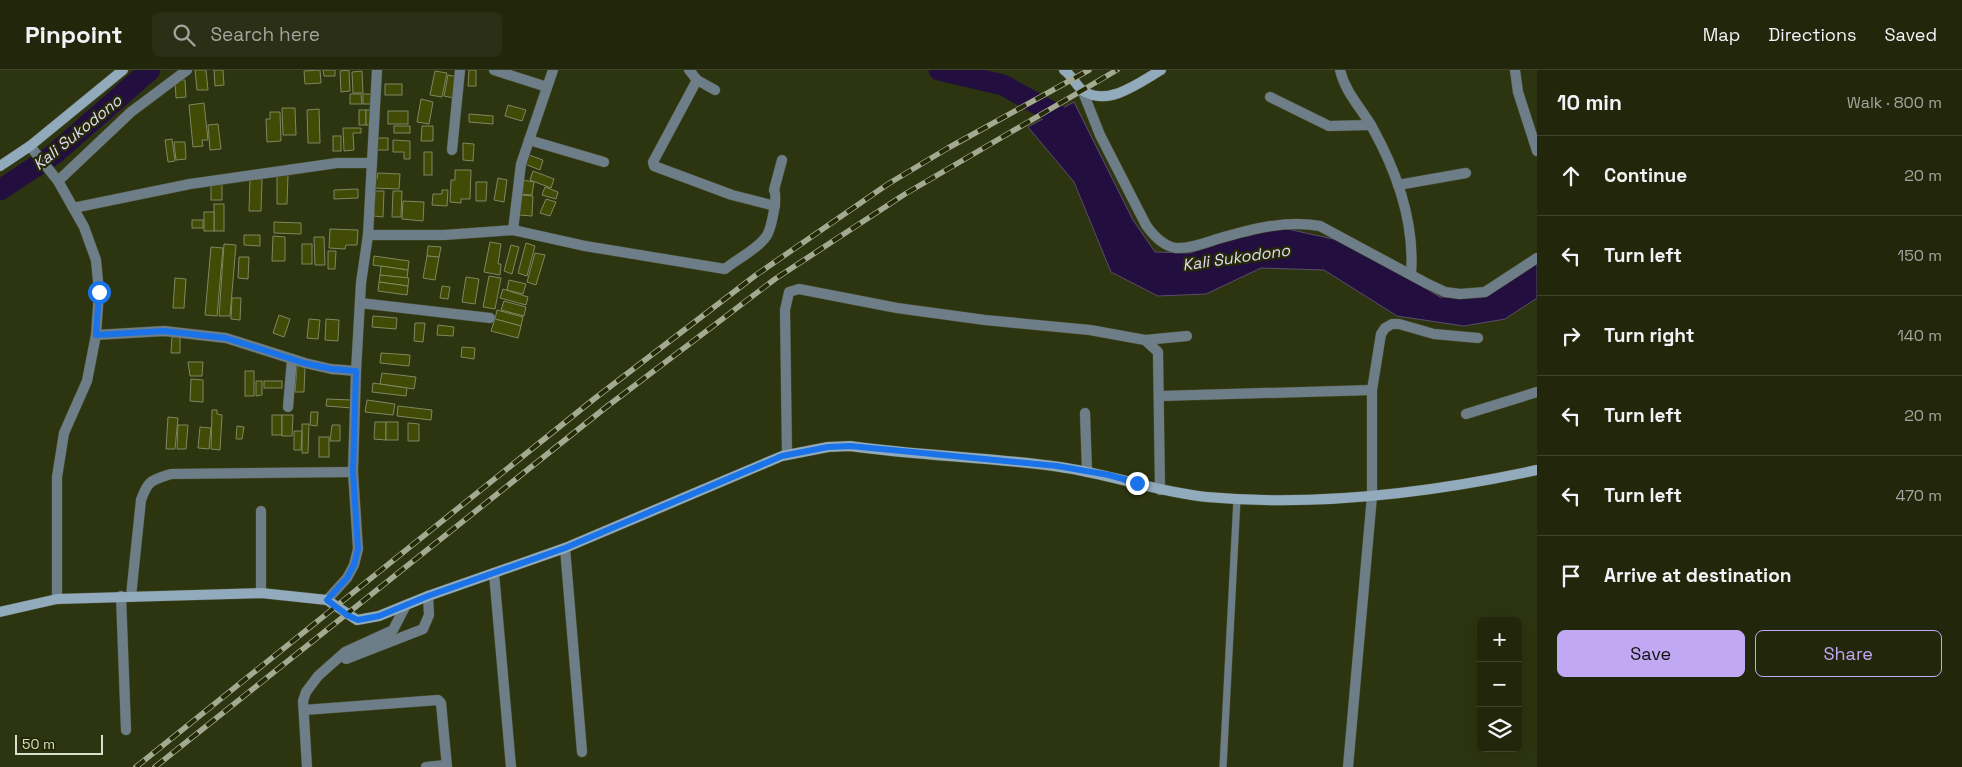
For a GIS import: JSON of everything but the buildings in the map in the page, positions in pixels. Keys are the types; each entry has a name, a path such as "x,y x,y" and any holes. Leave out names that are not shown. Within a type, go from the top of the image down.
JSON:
{"street":[{"path":"0,166 33,149 122,70"},
{"path":"57,179 131,112 186,70"},
{"path":"327,600 347,578 354,565 358,549 353,472 356,371 360,303 368,235 370,164 375,131 377,70"},
{"path":"452,150 460,70"},
{"path":"494,70 548,86"},
{"path":"513,230 521,164 553,70"},
{"path":"1064,70 1083,92 1100,134 1146,225 1152,234 1167,245 1175,248 1187,247 1271,225 1302,223 1326,229 1445,292 1473,295 1485,292 1496,286 1537,258"},
{"path":"1083,92 1094,96 1118,93 1161,70"},
{"path":"1340,70 1353,99 1387,155 1398,185 1412,240 1411,274"},
{"path":"1515,70 1518,92 1537,150"},
{"path":"715,90 695,74 653,162 654,166 732,195 775,206"},
{"path":"1270,96 1329,126 1371,126"},
{"path":"529,140 604,162"},
{"path":"33,149 57,179 84,227 96,260 99,292 96,335 87,381 64,433 57,477 58,599"},
{"path":"368,235 444,235 513,230 585,246 725,269 766,237 775,206 777,194 774,190 782,160"},
{"path":"73,208 190,184 337,164 370,164"},
{"path":"1398,185 1466,173"},
{"path":"787,455 785,310 788,292 800,289 898,308 985,320 1090,330 1145,340 1187,336"},
{"path":"360,303 490,318"},
{"path":"1348,767 1372,496 1372,390 1381,334 1385,328 1392,324 1434,334 1478,338"},
{"path":"96,335 164,331 226,338 292,359 332,369 356,371"},
{"path":"1145,340 1158,352 1160,490"},
{"path":"288,407 292,359"},
{"path":"1160,396 1372,390"},
{"path":"1466,414 1537,392"},
{"path":"1085,413 1088,471"},
{"path":"0,612 58,599 261,593 327,600 347,615 358,620 379,616 406,604 565,548 787,455 828,447 850,446 1088,471 1160,490 1237,499 1295,500 1372,496 1455,485 1537,470"},
{"path":"126,730 126,596 146,485 171,474 353,472"},
{"path":"261,511 261,593"},
{"path":"565,548 582,752"},
{"path":"494,573 511,767"},
{"path":"331,665 422,629 429,615 428,596"},
{"path":"393,630 406,604"},
{"path":"308,767 304,710 306,692 318,676 345,652 393,630 422,629"},
{"path":"304,710 438,700 441,703 446,766 426,767"}],"lane":[{"path":"1223,767 1237,499"}],"water":[{"path":"1074,102 1133,220 1155,252 1190,253 1274,226 1351,243 1440,297 1485,295 1537,262 1537,298 1505,319 1464,326 1397,316 1324,270 1261,268 1206,294 1158,296 1111,272 1074,182 1028,127"}],"waterway":[{"name":"Kali Sukodono","path":"0,190 53,155 150,70"},
{"name":"Kali Sukodono","path":"939,70 1003,85 1057,115 1070,136"}],"railway":[{"path":"136,767 594,399 756,275 888,184 948,148 1089,70"},
{"path":"155,767 605,408 775,279 905,194 1117,70"}],"route":[{"path":"99,292 96,335 164,331 226,338 304,363 332,369 356,371 353,472 358,549 354,565 347,578 327,600 347,615 358,620 379,616 428,596 565,548 782,456 800,451 850,446 944,457 1057,466 1109,475 1137,483"}]}
